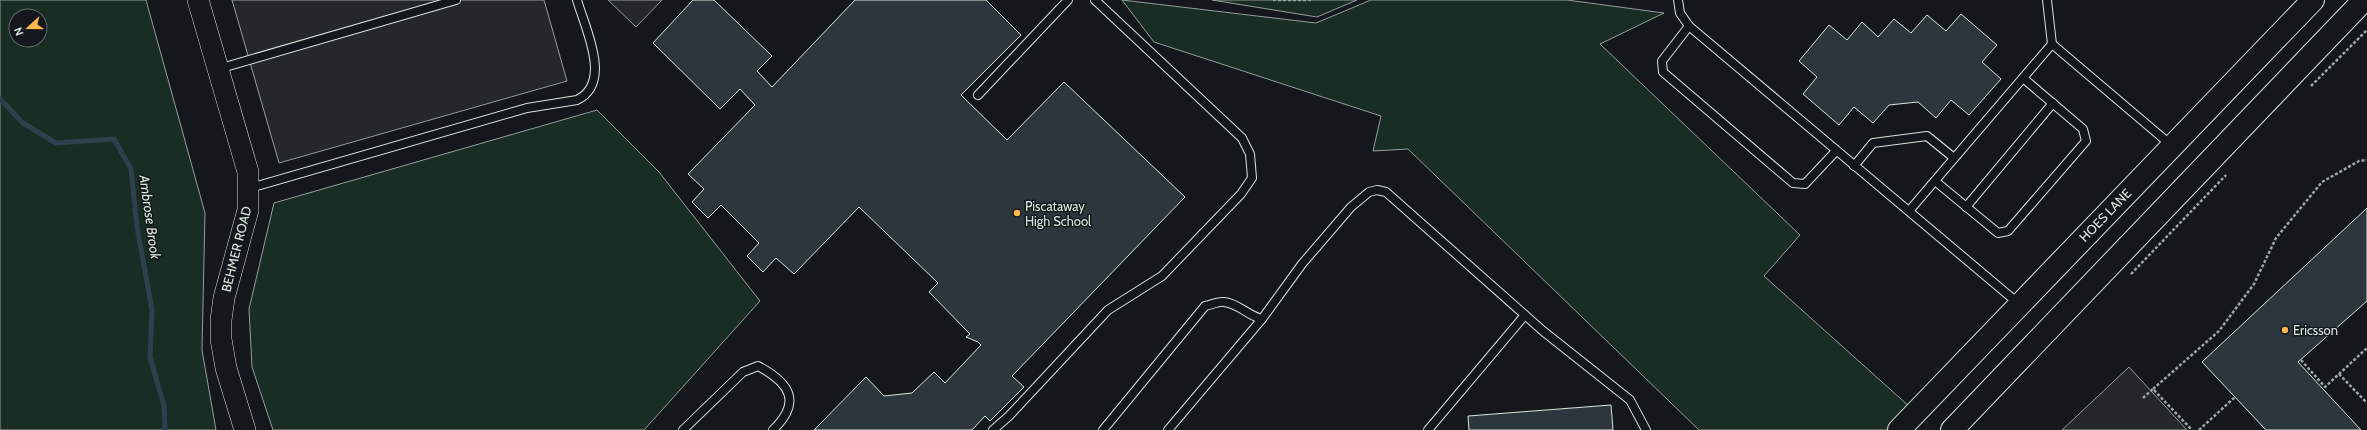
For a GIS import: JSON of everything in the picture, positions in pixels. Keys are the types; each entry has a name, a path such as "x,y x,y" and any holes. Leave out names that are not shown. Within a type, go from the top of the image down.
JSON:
{"highway":[{"name":"HOES LANE","path":"1899,430 2313,0"},
{"path":"1952,430 2364,0"}],"street":[{"name":"BEHMER ROAD","path":"198,0 248,172 248,210 224,298 221,320 221,339 226,368 245,430"}],"lane":[{"path":"218,69 456,0"},
{"path":"249,188 527,108 577,100 585,96 590,91 596,73 577,0"},
{"path":"978,95 1068,0"},
{"path":"993,430 1009,416 1108,310 1162,276 1241,194 1252,178 1250,154 1242,138 1095,0"},
{"path":"1678,0 1680,13 1688,26 2019,304"},
{"path":"2047,0 2052,44 2172,146"},
{"path":"1688,26 1662,61 1663,72 1793,182 1805,184 1836,151"},
{"path":"1909,211 2052,44"},
{"path":"1935,181 1998,233 2008,231 2086,141 2083,129 2023,78"},
{"path":"1966,207 2053,103"},
{"path":"1854,166 1873,144 1927,136 1954,158"},
{"path":"1168,430 1262,319 1302,264 1351,207 1369,192 1376,190 1386,192 1525,315 1630,400 1646,430"},
{"path":"1104,430 1205,306 1224,302 1252,317 1262,319"},
{"path":"1428,430 1525,315"},
{"path":"683,430 743,372 758,366 774,374 787,388 789,402 786,418 773,430"}],"path":[{"path":"1273,0 1312,0"},
{"path":"2143,398 2219,331 2254,284 2276,238 2322,182 2358,161 2367,160"},
{"path":"2301,360 2325,387 2367,348"},
{"path":"2339,374 2367,403"},
{"path":"2153,389 2192,430"},
{"path":"2199,430 2235,396"}],"green space":[{"path":"0,0 146,0 205,213 202,350 216,430 0,430"},
{"path":"1122,0 1316,23 1371,0 1567,0 1664,13 1600,44 1800,235 1764,276 1911,408 1889,430 1699,430 1408,149 1373,151 1381,116 1154,42"},
{"path":"1212,0 1357,0 1317,17"},
{"path":"597,110 659,172 760,301 644,430 273,430 252,367 249,309 274,203"}],"shaded area":[{"path":"232,0 544,0 567,81 279,163"},
{"path":"608,0 662,0 636,27"},
{"path":"2129,367 2187,430 2062,430"}],"building":[{"name":"Piscataway High School","path":"693,0 714,0 772,56 757,71 772,87 855,0 986,0 1021,35 961,95 1007,140 1064,82 1185,197 1012,376 1024,387 990,421 985,416 972,430 814,430 866,377 884,396 912,393 934,372 945,383 981,345 978,342 966,337 970,334 929,292 938,283 859,207 794,274 776,258 763,272 747,256 759,243 721,205 708,218 692,202 704,189 688,174 755,105 740,89 720,109 653,43"},
{"path":"1961,14 1997,45 1982,62 2001,79 1969,115 1951,100 1936,118 1918,102 1889,105 1873,123 1854,107 1839,125 1803,94 1817,77 1799,61 1829,25 1847,40 1862,22 1878,37 1894,19 1911,33 1927,15 1946,31"},
{"name":"Ericsson","path":"2367,208 2367,301 2298,362 2361,430 2266,430 2202,362"},
{"path":"1611,405 1613,430 1469,430 1468,416"}],"waterway":[{"name":"Ambrose Brook","path":"0,99 23,123 56,143 114,139 131,169 137,227 152,310 150,357 164,406 165,430"}],"place":[{"name":"Piscataway High School","path":"1017,213"},
{"name":"Ericsson","path":"2285,330"}]}
